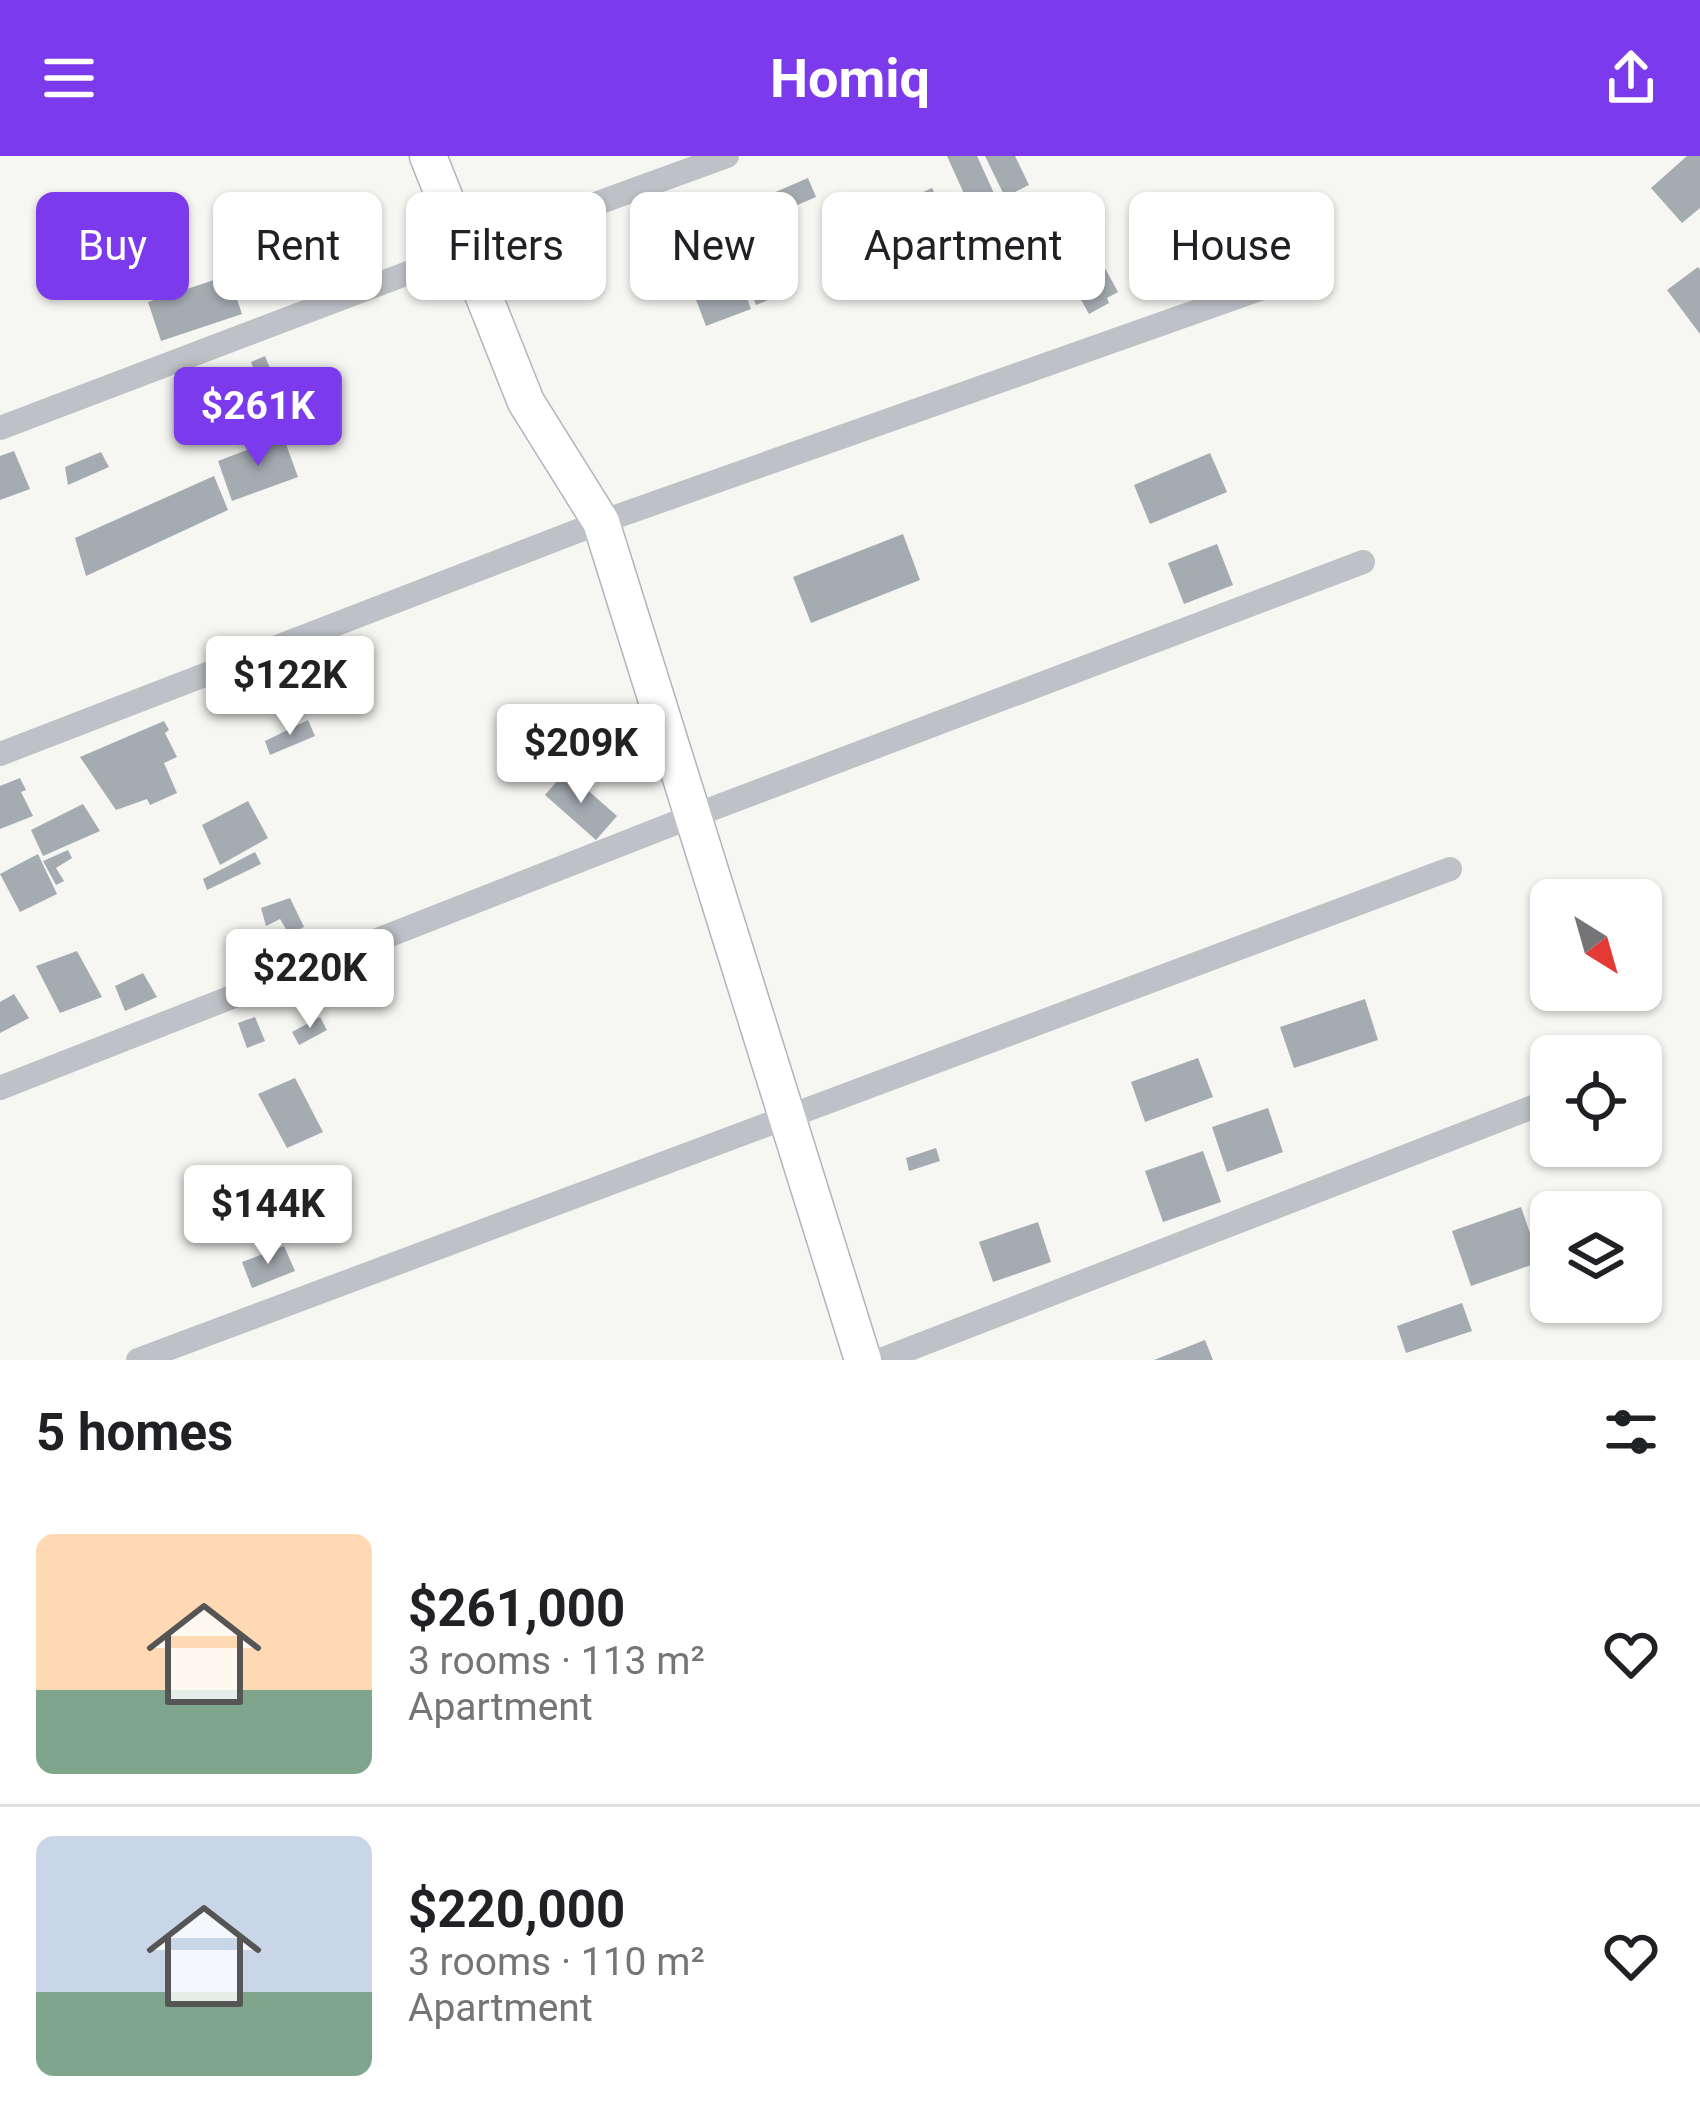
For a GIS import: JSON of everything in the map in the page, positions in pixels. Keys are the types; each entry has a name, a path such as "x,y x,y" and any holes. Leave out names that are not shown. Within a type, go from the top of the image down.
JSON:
{"street":[{"path":"428,156 443,192"},
{"path":"606,200 727,156"},
{"path":"0,428 406,273"},
{"path":"486,300 526,402 601,522 863,1360"},
{"path":"0,754 601,522 1229,300"},
{"path":"0,1088 693,816 1363,562"},
{"path":"137,1360 1450,868"},
{"path":"881,1360 1530,1108"}],"building":[{"path":"947,156 977,156 993,192 963,192"},
{"path":"985,156 1015,156 1029,185 1003,192"},
{"path":"1687,156 1700,156 1700,208 1682,223 1651,188"},
{"path":"808,178 816,197 798,205 798,192 775,192"},
{"path":"1698,267 1700,270 1700,334 1667,290"},
{"path":"1105,268 1118,292 1089,314 1081,300 1105,300"},
{"path":"213,280 213,300 237,300 242,314 161,341 148,302 189,300 189,288"},
{"path":"696,300 748,300 751,309 706,326"},
{"path":"265,356 287,411 270,418 251,362"},
{"path":"203,380 211,407 194,414 183,385"},
{"path":"283,436 298,477 232,501 218,461"},
{"path":"14,451 30,489 0,500 0,456"},
{"path":"101,452 109,467 68,485 65,467"},
{"path":"1210,453 1227,492 1150,524 1134,485"},
{"path":"214,476 228,510 86,576 75,538"},
{"path":"903,534 920,580 811,623 793,577"},
{"path":"1217,544 1233,585 1184,604 1168,563"},
{"path":"308,720 315,736 270,755 265,741"},
{"path":"164,721 177,757 164,763 177,793 150,805 147,799 116,810 80,757"},
{"path":"566,771 617,816 596,840 545,795"},
{"path":"20,778 33,816 0,829 0,786"},
{"path":"248,801 268,838 220,865 202,825"},
{"path":"83,804 100,831 43,856 31,830"},
{"path":"68,850 72,858 56,868 64,881 56,885 43,861"},
{"path":"255,852 261,864 207,890 203,879"},
{"path":"38,854 57,894 20,912 0,874"},
{"path":"290,898 304,927 292,939 280,919 266,926 261,908"},
{"path":"77,951 102,997 60,1013 36,966"},
{"path":"143,973 157,997 125,1011 115,986"},
{"path":"14,994 29,1018 0,1033 0,1002"},
{"path":"1365,999 1378,1040 1294,1068 1280,1027"},
{"path":"255,1017 265,1041 247,1048 238,1023"},
{"path":"320,1017 327,1030 299,1045 292,1032"},
{"path":"1198,1058 1213,1097 1145,1122 1131,1082"},
{"path":"295,1078 323,1132 287,1148 258,1094"},
{"path":"1268,1108 1283,1152 1227,1172 1212,1127"},
{"path":"936,1148 940,1161 909,1171 906,1158"},
{"path":"1203,1151 1221,1202 1163,1222 1145,1171"},
{"path":"1521,1207 1530,1233 1530,1265 1471,1286 1452,1231"},
{"path":"1038,1222 1051,1262 993,1282 979,1242"},
{"path":"284,1246 295,1271 252,1288 242,1262"},
{"path":"1462,1303 1472,1331 1406,1353 1397,1326"},
{"path":"1205,1340 1213,1360 1154,1360"}]}
